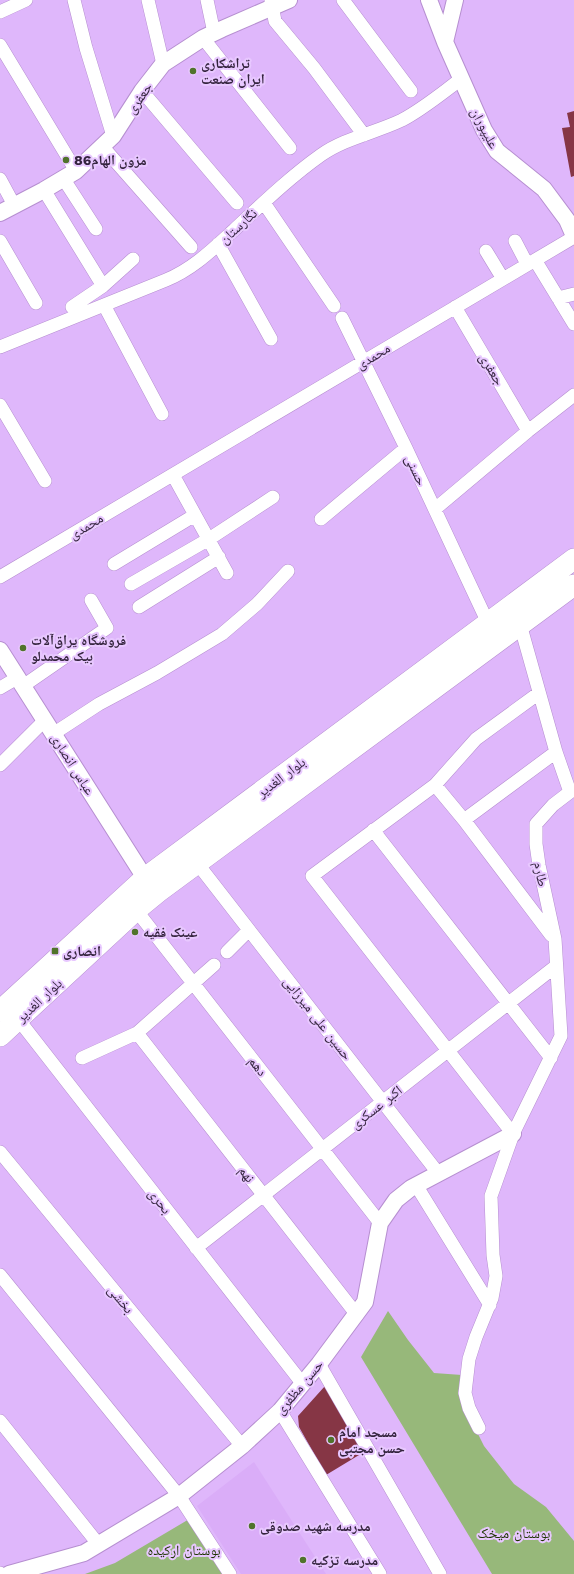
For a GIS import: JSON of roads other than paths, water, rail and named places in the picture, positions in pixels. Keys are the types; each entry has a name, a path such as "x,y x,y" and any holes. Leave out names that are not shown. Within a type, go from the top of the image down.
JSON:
{"main road":[{"name":"بلوار الغدیر","path":"0,1036 9,1015 145,878 488,622 571,558"},
{"name":"بلوار الغدیر","path":"9,1015 136,910 197,863 574,585"}],"street":[{"path":"0,12 26,0"},
{"path":"74,0 108,141 191,247"},
{"path":"148,0 163,64"},
{"path":"206,0 209,36 290,148"},
{"name":"جعفری","path":"0,213 44,190 69,174 108,141 142,91 163,64 209,36 271,3 289,0"},
{"path":"342,0 411,91"},
{"name":"علیپوران","path":"429,0 445,42 484,130 497,151 544,190 567,220 574,236"},
{"path":"445,42 455,0"},
{"path":"271,3 275,21 314,68 364,135"},
{"path":"0,45 69,174 96,229"},
{"name":"نگارستان","path":"0,346 177,276 197,262 289,180 323,154 339,145 402,120 423,107 461,79"},
{"path":"142,91 237,203"},
{"path":"0,179 14,205"},
{"path":"44,190 103,286"},
{"path":"264,203 334,306"},
{"name":"محمدی","path":"0,577 574,236"},
{"path":"0,241 36,303"},
{"path":"515,241 558,298 574,324"},
{"path":"218,244 271,339"},
{"path":"486,251 503,279"},
{"path":"72,307 103,286 133,259"},
{"path":"558,298 574,294"},
{"path":"104,305 162,414"},
{"name":"جعفری","path":"455,308 528,431"},
{"name":"حسنی","path":"342,318 406,448 488,622"},
{"path":"434,509 574,395"},
{"path":"0,405 45,481"},
{"path":"321,519 406,448"},
{"path":"173,475 227,573"},
{"path":"131,584 209,539 273,497"},
{"path":"114,564 195,515"},
{"path":"139,606 219,558"},
{"path":"54,734 99,704 158,673 222,634 257,604 288,571"},
{"path":"0,688 20,682 107,628 91,600"},
{"name":"طارم","path":"479,1428 469,1408 465,1393 469,1359 476,1337 490,1305 496,1276 493,1255 491,1196 513,1134 561,1036 554,939 539,865 536,844 536,824 553,805 570,792 556,752 520,624"},
{"name":"عباس انصاری","path":"0,650 145,878"},
{"path":"513,1134 312,876 435,785 476,739 539,693"},
{"path":"0,765 45,720"},
{"path":"464,820 556,752"},
{"path":"435,785 464,820 554,939"},
{"path":"373,830 551,1058"},
{"name":"حسین علی میرزایی","path":"197,863 438,1173"},
{"name":"دهم","path":"136,910 380,1223"},
{"path":"227,952 249,930"},
{"path":"82,1058 136,1033 214,965"},
{"name":"اکبر عسکری","path":"196,1248 556,966"},
{"name":"بحری","path":"9,1015 196,1248 302,1384"},
{"name":"نهم","path":"136,1033 356,1315"},
{"name":"حسن مظفری","path":"10,1574 84,1553 99,1545 179,1496 242,1446 280,1411 319,1364 365,1302 380,1223 396,1200 416,1185 513,1134"},
{"name":"بخشی","path":"0,1152 242,1446"},
{"path":"416,1185 490,1305"},
{"path":"0,1275 179,1496 230,1574"},
{"path":"319,1364 440,1574"},
{"path":"280,1411 380,1574"},
{"path":"0,1421 99,1545"}],"place":[{"name":"تراشکاری ایران صنعت","path":"193,71"},
{"name":"مزون الهام86","path":"66,160"},
{"name":"فروشگاه یراق‌آلات بیک محمدلو","path":"23,648"},
{"name":"عینک فقیه","path":"135,932"},
{"name":"انصاری","path":"55,951"},
{"name":"مسجد امام حسن مجتبی","path":"331,1440"},
{"name":"مدرسه شهید صدوقی","path":"252,1526"},
{"name":"مدرسه تزکیه","path":"303,1560"}],"park label":[{"name":"بوستان میخک","path":"514,1533"},
{"name":"بوستان ارکیده","path":"184,1550"}]}
